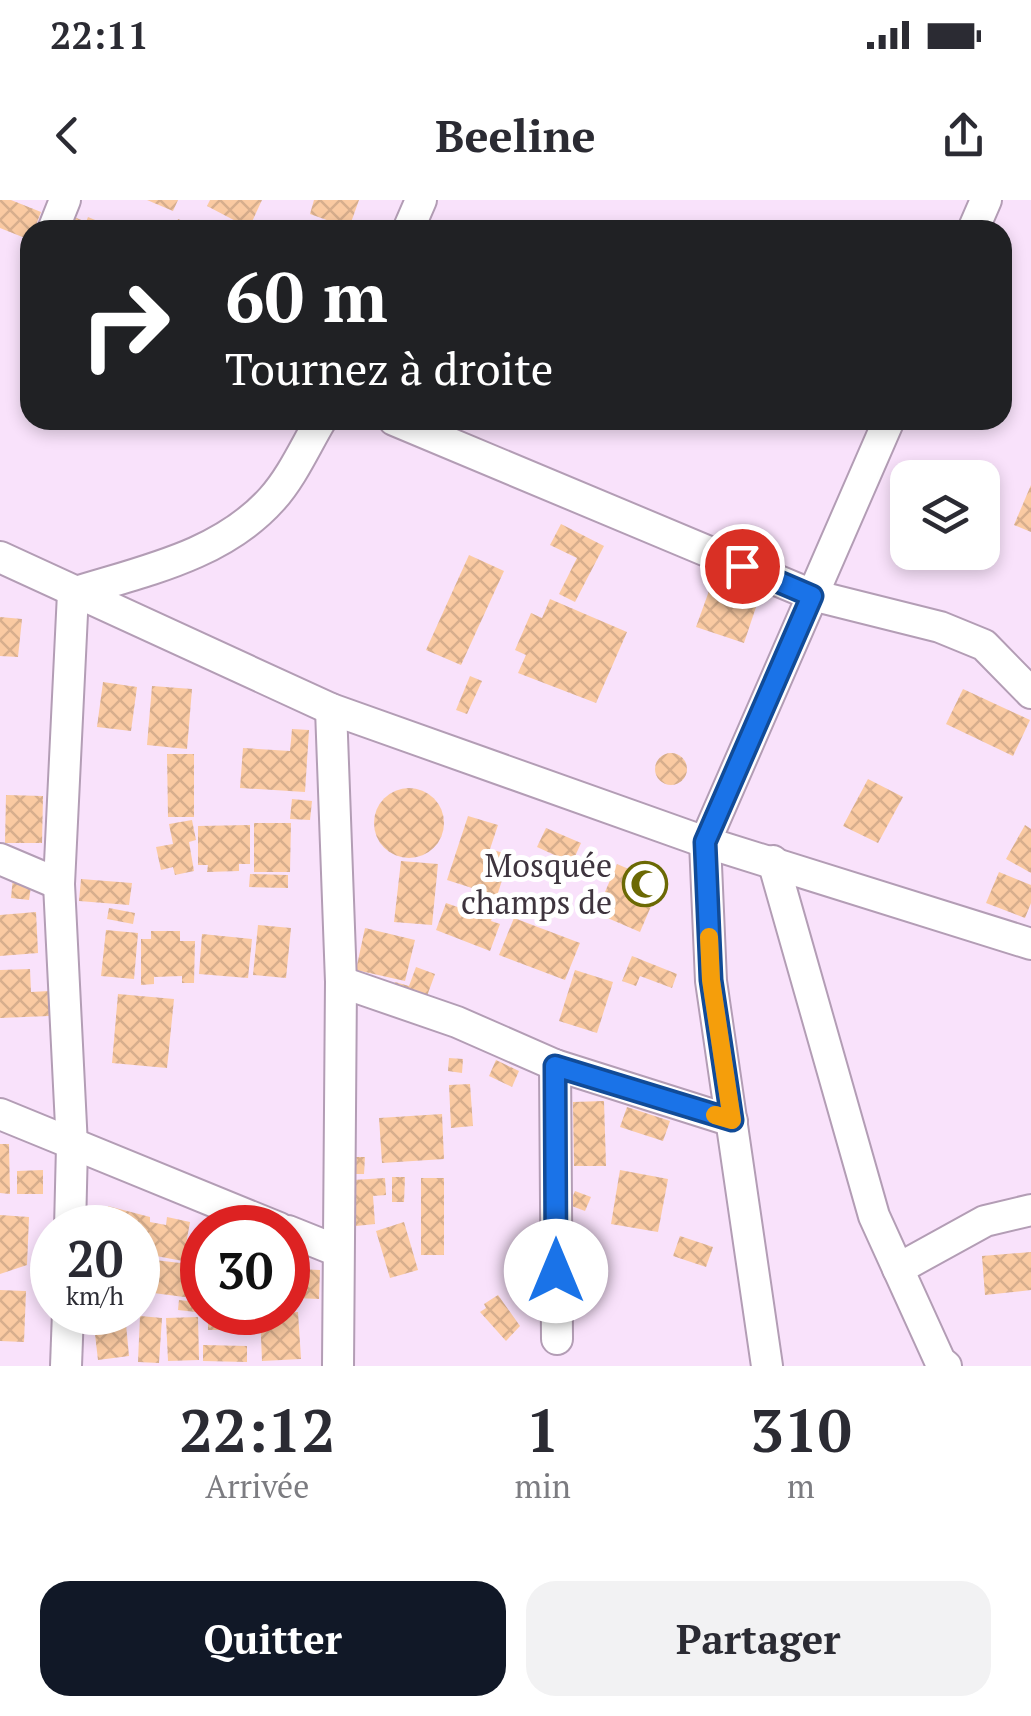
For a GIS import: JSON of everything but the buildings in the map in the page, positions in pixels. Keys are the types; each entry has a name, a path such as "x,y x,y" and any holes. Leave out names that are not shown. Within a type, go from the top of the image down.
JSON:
{"street":[{"path":"73,593 191,556 240,526 273,498 315,430"},
{"path":"418,430 812,596 940,627 984,645 1031,693"},
{"path":"768,1366 711,980 705,842 885,430"},
{"path":"0,556 331,709 705,842 1031,944"},
{"path":"71,1205 72,1146 58,884 73,593"},
{"path":"331,709 340,982 338,1366"},
{"path":"0,859 58,884"},
{"path":"772,861 874,1216 940,1361 946,1366"},
{"path":"340,982 457,1022 555,1066 732,1120"},
{"path":"555,1066 557,1339"},
{"path":"0,1114 221,1205"},
{"path":"898,1269 985,1222 1031,1210"},
{"path":"310,1240 338,1251"},
{"path":"66,1366 67,1335"}],"slow traffic":[{"path":"709,937 711,980 732,1120 715,1115"}],"place":[{"name":"Mosquée champs de","path":"645,884"}],"route":[{"path":"556,1271 555,1066 732,1120 711,980 705,842 812,596 742,566"}]}
